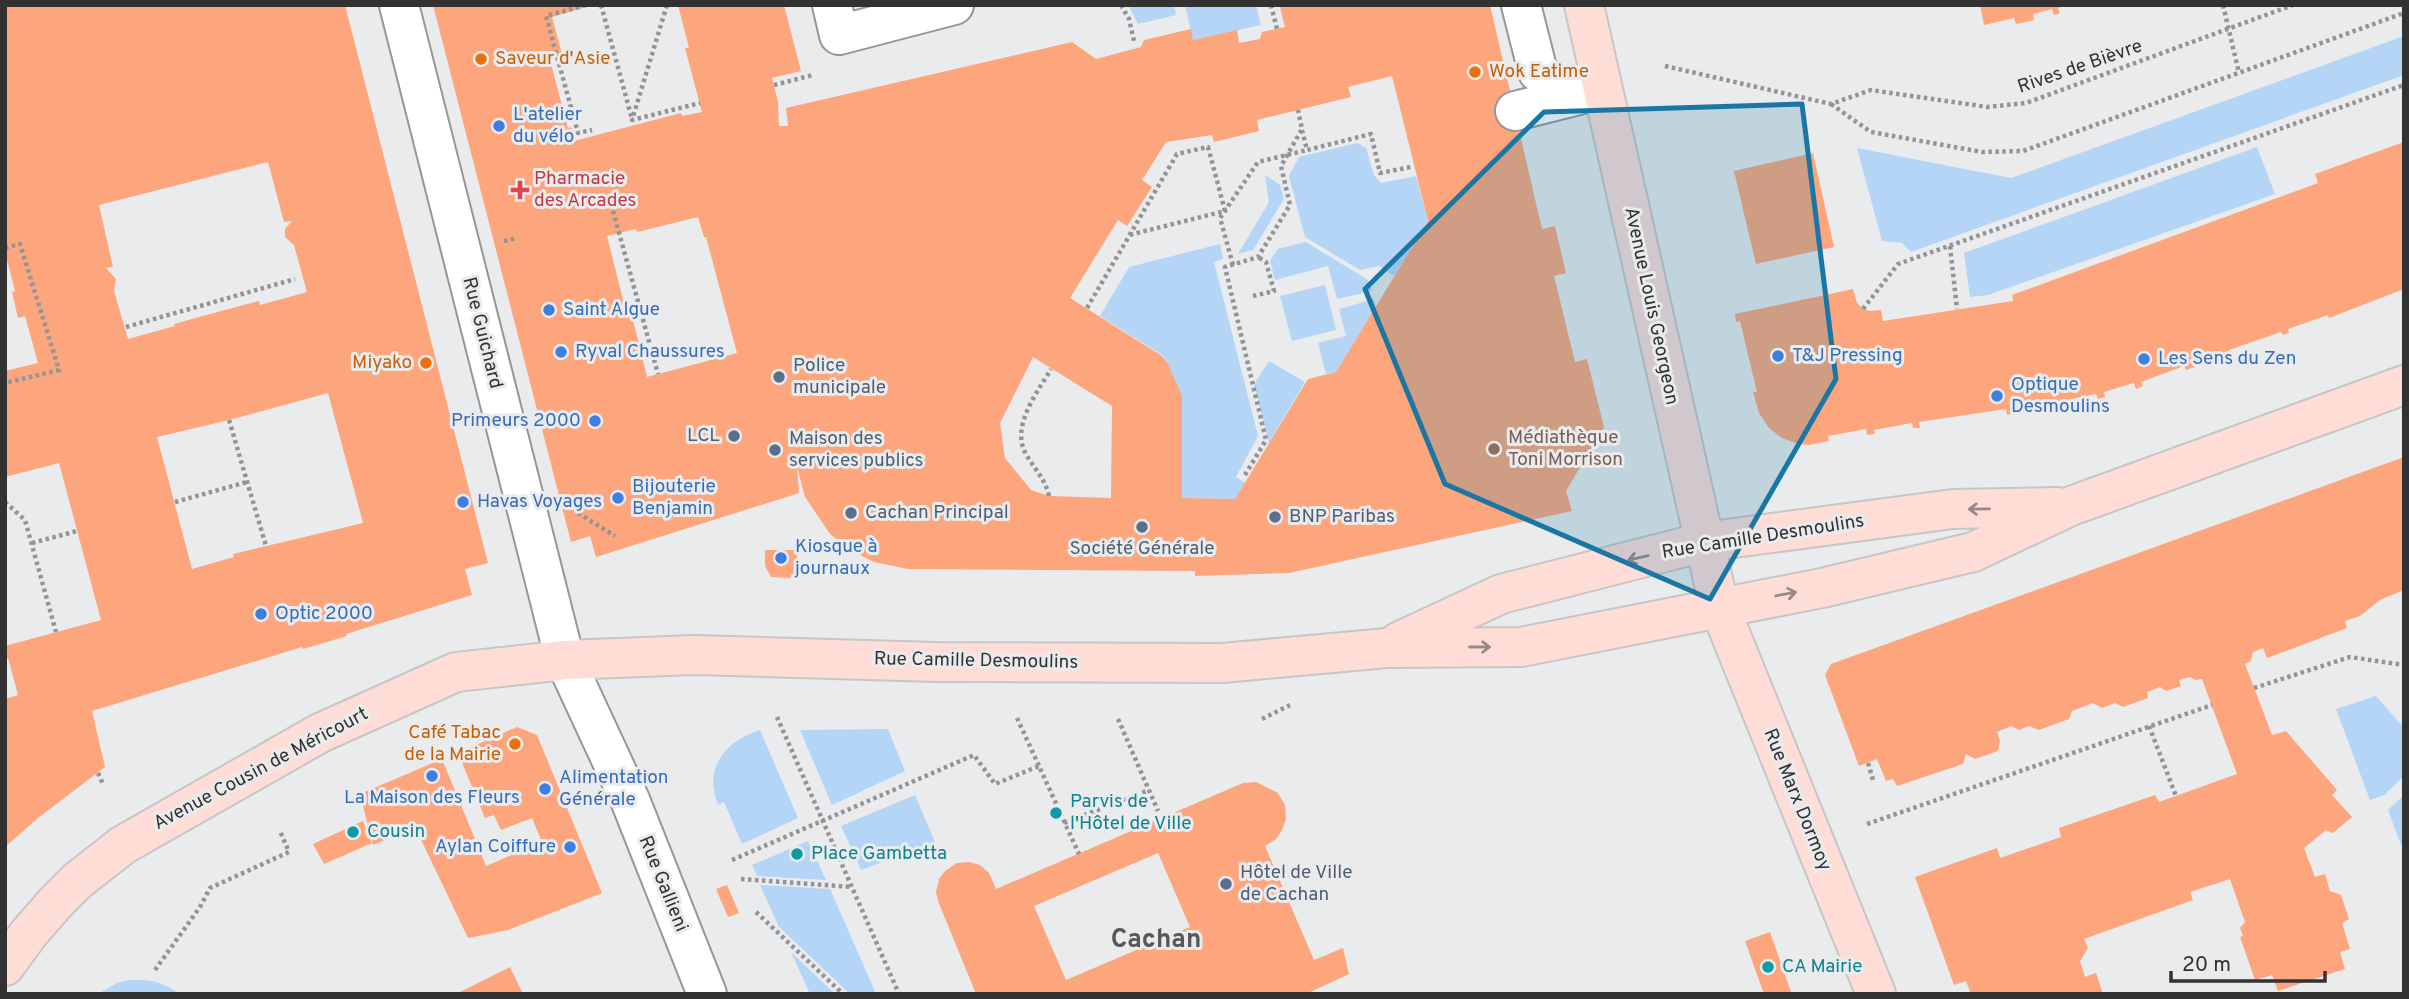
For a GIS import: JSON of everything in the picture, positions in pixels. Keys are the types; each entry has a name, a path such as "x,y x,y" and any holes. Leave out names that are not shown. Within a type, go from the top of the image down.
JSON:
{"main road":[{"name":"Avenue Louis Georgeon","path":"1584,5 1586,93 1719,606"},
{"name":"Rue Camille Desmoulins","path":"565,660 694,655 936,662 1222,663 1387,648 1521,647 1719,606 1822,588 1973,552 2071,506 2404,385"},
{"name":"Rue Camille Desmoulins","path":"1387,648 1501,594 1704,542 1953,509 2071,506"},
{"name":"Rue Marx Dormoy","path":"1719,606 1877,994"},
{"name":"Avenue Cousin de Méricourt","path":"5,966 57,901 77,881 123,845 320,733 456,673 565,660"}],"street":[{"name":"Rue Guichard","path":"399,5 565,660"},
{"path":"832,5 839,35 954,5"},
{"path":"1521,5 1538,72 1586,93"},
{"path":"1515,111 1586,93"},
{"name":"Rue Gallieni","path":"565,660 630,800 707,994"}],"path":[{"path":"586,5 546,16 578,132 592,130"},
{"path":"601,5 632,120"},
{"path":"632,120 667,5"},
{"path":"1121,5 1129,19 1134,41"},
{"path":"1271,5 1278,29"},
{"path":"2223,5 2239,73"},
{"name":"Rives de Bièvre","path":"1831,104 1871,90 1987,107 2026,103 2293,5"},
{"path":"1665,66 1831,104 1871,132 1982,152 2023,151 2404,13"},
{"path":"774,85 803,77"},
{"path":"1863,309 1898,264 2404,85"},
{"path":"632,120 700,103"},
{"path":"1298,110 1307,150"},
{"path":"1245,475 1266,440 1225,267 1258,257 1290,205 1281,166 1301,129"},
{"path":"1233,265 1220,218 1258,162 1371,134 1380,173 1411,167"},
{"path":"1087,308 1177,154 1208,146 1225,211"},
{"path":"613,211 658,374"},
{"path":"1129,234 1225,211"},
{"path":"5,248 20,244 59,370 5,383"},
{"path":"1950,246 1957,309"},
{"path":"1253,296 1274,290 1266,262 1258,257"},
{"path":"126,327 295,279"},
{"path":"1049,496 1046,483 1024,451 1021,438 1027,411 1051,369"},
{"path":"229,421 266,546"},
{"path":"175,502 247,482"},
{"path":"5,502 25,520 56,632"},
{"path":"32,543 77,531"},
{"path":"2254,688 2350,657 2404,665"},
{"path":"1867,824 2212,705"},
{"path":"777,717 899,994"},
{"path":"1017,718 1079,854"},
{"path":"1118,719 1158,811"},
{"path":"2149,726 2176,796"},
{"path":"733,860 974,755 995,784 1039,766"},
{"path":"1868,763 1873,780"},
{"path":"98,773 103,784"},
{"path":"1065,823 1149,790"},
{"path":"155,970 200,907 210,888 289,852 280,831"},
{"path":"741,878 851,887"},
{"path":"756,912 843,994"}],"highlighted area":[{"path":"1802,104 1836,379 1710,599 1445,484 1365,289 1544,112"}],"shaded area":[{"path":"1128,5 1174,5 1176,15 1138,24"},
{"path":"1185,5 1256,5 1261,25 1193,40"},
{"path":"2404,36 2404,75 1911,252 1902,243 1882,241 1857,148 2011,178"},
{"path":"1357,143 1366,148 1374,175 1381,183 1416,176 1428,221 1394,276 1379,266 1360,270 1305,237 1289,176 1299,157"},
{"path":"2257,147 2275,194 1988,295 1970,297 1964,253"},
{"path":"1265,175 1280,185 1284,199 1253,250 1238,254 1269,202"},
{"path":"1306,242 1368,280 1372,291 1337,299 1328,266 1275,280 1270,261 1278,249"},
{"path":"1220,244 1223,259 1214,262 1258,436 1236,477 1245,483 1235,499 1182,498 1168,364 1162,355 1100,316 1129,267"},
{"path":"1325,285 1336,330 1292,341 1280,296"},
{"path":"1374,299 1376,307 1336,372 1326,374 1318,343 1346,336 1339,309"},
{"path":"1269,361 1305,382 1269,443 1254,384"},
{"path":"2376,696 2404,728 2404,776 2384,795 2370,800 2336,709"},
{"path":"888,729 905,771 832,805 800,730"},
{"path":"760,730 798,818 742,844 724,802 718,805 713,779 715,768 727,749"},
{"path":"915,795 935,842 861,870 841,826"},
{"path":"2404,795 2404,845 2401,845 2388,810"},
{"path":"808,841 826,880 757,876 752,865"},
{"path":"760,885 830,889 876,994 850,994 779,927"},
{"path":"791,952 835,994 810,994"},
{"path":"130,980 157,982 180,994 98,994 117,983"}],"building":[{"path":"5,5 345,5 488,563 465,569 472,595 346,634 347,636 303,649 302,647 92,711 105,767 5,847 5,699 18,695 8,658 5,659 5,646 101,620 59,463 5,477 5,371 38,363 25,316 18,318 12,292 15,291 5,252","holes":["268,162 284,222 292,221 285,229 285,237 294,245 307,292 260,305 259,301 128,339 114,291 116,279 106,268 113,267 99,205","328,393 363,523 233,554 234,557 192,569 157,437"]},
{"path":"433,5 593,5 552,17 563,57 550,60 574,141 681,113 682,116 702,112 685,48 689,48 678,5 784,5 801,71 772,78 778,102 779,126 788,126 786,108 1072,42 1096,59 1141,47 1144,40 1191,29 1193,40 1237,30 1239,43 1260,39 1262,32 1285,27 1280,7 1286,5 1490,5 1542,229 1555,226 1566,273 1554,276 1575,362 1587,359 1604,427 1566,491 1572,511 1289,573 1195,576 1195,571 908,569 874,562 854,552 830,534 805,497 797,467 799,493 596,557 590,536 571,542","holes":["1392,76 1428,221 1336,372 1308,379 1235,499 1182,498 1182,396 1168,364 1162,356 1070,298 1118,220 1127,226 1152,187 1142,180 1166,142 1212,135 1214,142 1259,131 1257,120 1351,97 1348,87","698,217 706,237 737,353 647,377 630,307 625,308 607,236 636,229 637,232","1033,357 1112,406 1111,498 1049,496 1031,490 1005,458 1000,423"]},
{"path":"1980,5 2063,6 2058,8 2060,13 2054,15 2052,9 2033,14 2034,20 2016,24 2014,18 1984,25"},
{"path":"2404,142 2404,289 2329,318 2328,315 2288,329 2289,333 2283,335 2281,332 2229,350 2230,355 2186,370 2184,366 2141,382 2143,386 2136,389 2134,383 2104,392 2105,397 2098,399 2096,394 2052,403 2053,408 2046,408 2046,403 2014,408 2014,413 2007,415 2006,409 1919,422 1920,428 1913,428 1912,423 1874,430 1875,434 1867,435 1866,429 1828,436 1829,441 1809,445 1782,438 1769,428 1759,413 1753,392 1757,392 1740,321 1736,322 1735,314 1853,289 1857,303 1863,309 1881,310 1883,321 2013,301 2012,295 2318,183 2315,174"},
{"path":"1813,153 1834,247 1756,264 1734,171"},
{"path":"2404,457 2404,590 2380,600 2360,616 2345,621 2347,628 2267,658 2263,648 2253,652 2251,661 2245,664 2272,735 2286,731 2337,790 2332,795 2352,817 2333,833 2326,830 2304,848 2315,877 2325,874 2330,891 2341,895 2349,919 2342,923 2350,949 2340,952 2345,969 2278,991 2272,975 2255,980 2240,937 2243,936 2240,928 2245,922 2230,879 2190,892 2193,900 2084,939 2088,948 2080,961 2085,977 2096,973 2103,994 1971,994 1966,981 1954,985 1915,877 1997,848 2000,858 2061,837 2059,828 2155,795 2159,802 2237,774 2202,679 2195,680 2190,677 2179,680 2181,686 2166,691 2160,687 2147,692 2148,698 2123,707 2115,703 2102,708 2093,703 2072,711 2069,719 2039,730 2029,726 2019,730 2011,726 1997,732 2000,741 1998,751 1975,759 1966,754 1963,764 1897,786 1893,779 1886,781 1877,759 1859,766 1825,675 1831,664"},
{"name":"Kiosque à journaux","path":"765,550 797,550 797,568 793,578 771,577 765,566"},
{"path":"517,727 537,735 602,893 508,930 468,938 415,827 373,845 360,794 442,759 486,866 542,842 532,818 501,830 494,815 485,818 458,753"},
{"name":"Hôtel de Ville de Cachan","path":"1256,782 1278,793 1285,805 1286,819 1282,830 1276,839 1265,846 1314,960 1343,948 1349,974 1306,994 976,994 938,901 936,892 939,879 945,871 957,863 980,865 989,873 996,889 1243,783","holes":["1158,853 1190,927 1066,980 1034,906"]},
{"name":"Cousin","path":"363,821 372,843 324,864 313,844"},
{"path":"727,885 739,913 728,917 716,889"},
{"name":"CA Mairie","path":"1770,932 1791,992 1787,994 1764,994 1745,941"},
{"path":"510,967 523,994 456,994"}],"place":[{"name":"Saveur d'Asie","path":"481,59"},
{"name":"Wok Eatime","path":"1475,72"},
{"name":"L'atelier du vélo","path":"499,126"},
{"name":"Pharmacie des Arcades","path":"520,190"},
{"name":"Saint Algue","path":"549,310"},
{"name":"Ryval Chaussures","path":"561,352"},
{"name":"T&J Pressing","path":"1778,356"},
{"name":"Les Sens du Zen","path":"2144,359"},
{"name":"Miyako","path":"426,363"},
{"name":"Police municipale","path":"779,377"},
{"name":"Optique Desmoulins","path":"1997,396"},
{"name":"Primeurs 2000","path":"595,421"},
{"name":"LCL","path":"734,436"},
{"name":"Médiathèque Toni Morrison","path":"1494,449"},
{"name":"Maison des services publics","path":"775,450"},
{"name":"Bijouterie Benjamin","path":"618,498"},
{"name":"Havas Voyages","path":"463,502"},
{"name":"Cachan Principal","path":"851,513"},
{"name":"BNP Paribas","path":"1275,517"},
{"name":"Société Générale","path":"1142,527"},
{"name":"Kiosque à journaux","path":"781,558"},
{"name":"Optic 2000","path":"261,614"},
{"name":"Café Tabac de la Mairie","path":"515,744"},
{"name":"La Maison des Fleurs","path":"432,776"},
{"name":"Alimentation Générale","path":"545,789"},
{"name":"Parvis de l'Hôtel de Ville","path":"1056,813"},
{"name":"Cousin","path":"353,832"},
{"name":"Aylan Coiffure","path":"570,847"},
{"name":"Place Gambetta","path":"797,854"},
{"name":"Hôtel de Ville de Cachan","path":"1226,884"},
{"name":"CA Mairie","path":"1768,967"}],"district":[{"name":"Cachan","path":"1156,940"}]}
